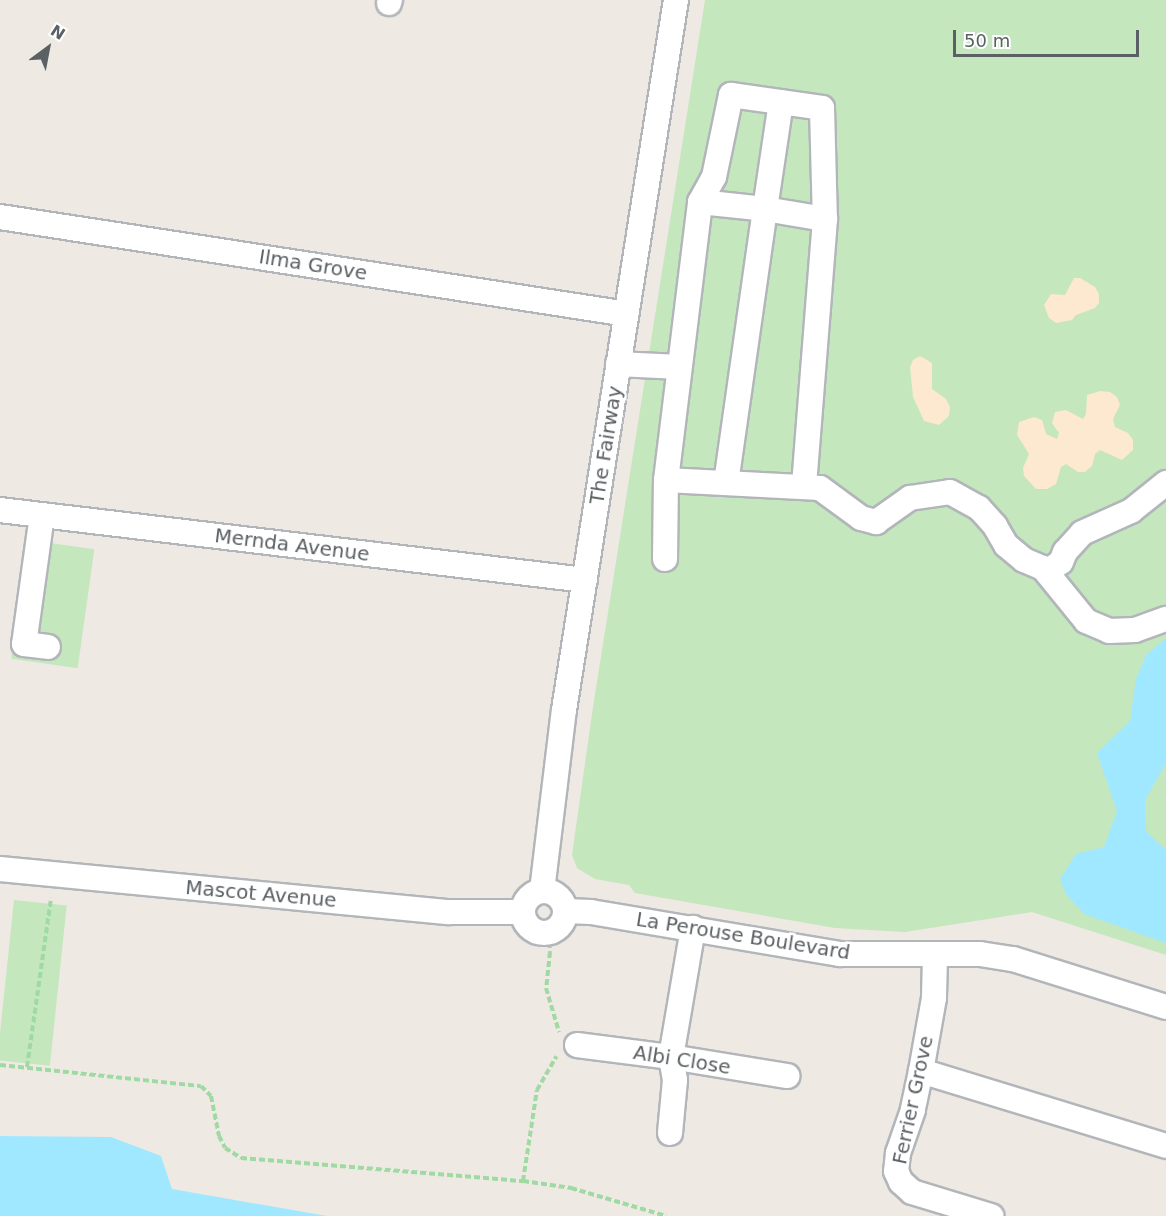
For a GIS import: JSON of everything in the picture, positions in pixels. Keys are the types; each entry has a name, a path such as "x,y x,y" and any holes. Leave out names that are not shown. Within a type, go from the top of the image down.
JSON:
{"street":[{"name":"The Fairway","path":"542,891 552,797 676,0"},
{"path":"665,559 666,480 700,202 714,177 731,95 822,108 825,219 804,486"},
{"path":"726,482 781,102"},
{"path":"700,202 825,219"},
{"name":"Ilma Grove","path":"0,217 627,314"},
{"path":"618,364 679,367"},
{"path":"666,480 820,488 861,518 876,522 910,498 950,492 979,508 995,526 1006,545 1047,572 1086,621 1109,631 1135,630 1166,619"},
{"path":"1047,572 1061,562 1073,542 1082,533 1131,511 1166,483"},
{"name":"Mernda Avenue","path":"0,510 585,580"},
{"path":"42,515 24,644 48,647"},
{"name":"Mascot Avenue","path":"0,869 449,912 523,912"},
{"path":"542,891 559,897 565,911 560,927 549,933 532,930 525,921 523,912 527,899 542,891"},
{"name":"La Perouse Boulevard","path":"565,911 591,912 840,954 935,956 980,954 1013,959 1166,1007"},
{"path":"670,1133 675,1080 671,1057 693,928"},
{"name":"Ferrier Grove","path":"935,956 934,998 921,1071 913,1110 897,1153 896,1171 901,1182 912,1192 991,1216"},
{"name":"Albi Close","path":"567,1043 671,1057 787,1077"},
{"path":"921,1071 1166,1146"}],"path":[{"path":"27,1067 54,874"},
{"path":"523,1181 537,1090 567,1043 546,988 550,952 549,933"},
{"path":"0,1065 201,1086 211,1096 219,1136 225,1148 241,1158 523,1181 571,1188 666,1216"}],"green space":[{"path":"705,0 1166,0 1166,955 1032,912 905,932 835,928 635,893 629,885 595,879 577,868 572,855 593,707"},
{"path":"28,540 94,549 78,668 11,659"},
{"path":"14,900 67,906 50,1066 0,1060 0,1033"}],"sand":[{"path":"1074,278 1080,278 1095,287 1099,294 1099,303 1095,308 1076,315 1072,320 1056,323 1049,318 1044,305 1051,294 1065,295"},
{"path":"920,356 932,363 932,389 946,399 950,407 949,416 939,425 924,421 913,397 910,367 913,360"},
{"path":"1100,391 1110,392 1117,397 1120,405 1113,419 1115,427 1128,433 1133,440 1133,450 1122,460 1100,450 1095,454 1092,466 1085,472 1078,472 1066,464 1061,467 1056,484 1047,489 1036,489 1024,476 1023,468 1029,454 1017,435 1019,422 1034,417 1042,420 1046,434 1057,439 1059,433 1052,423 1055,412 1066,410 1083,419 1086,414 1087,395"}],"water":[{"path":"1166,638 1166,763 1145,800 1146,831 1166,850 1166,943 1084,914 1066,894 1060,879 1076,854 1104,847 1117,811 1097,753 1130,721 1136,679 1146,655"},
{"path":"0,1136 111,1137 161,1156 172,1189 327,1216 0,1216"}]}
